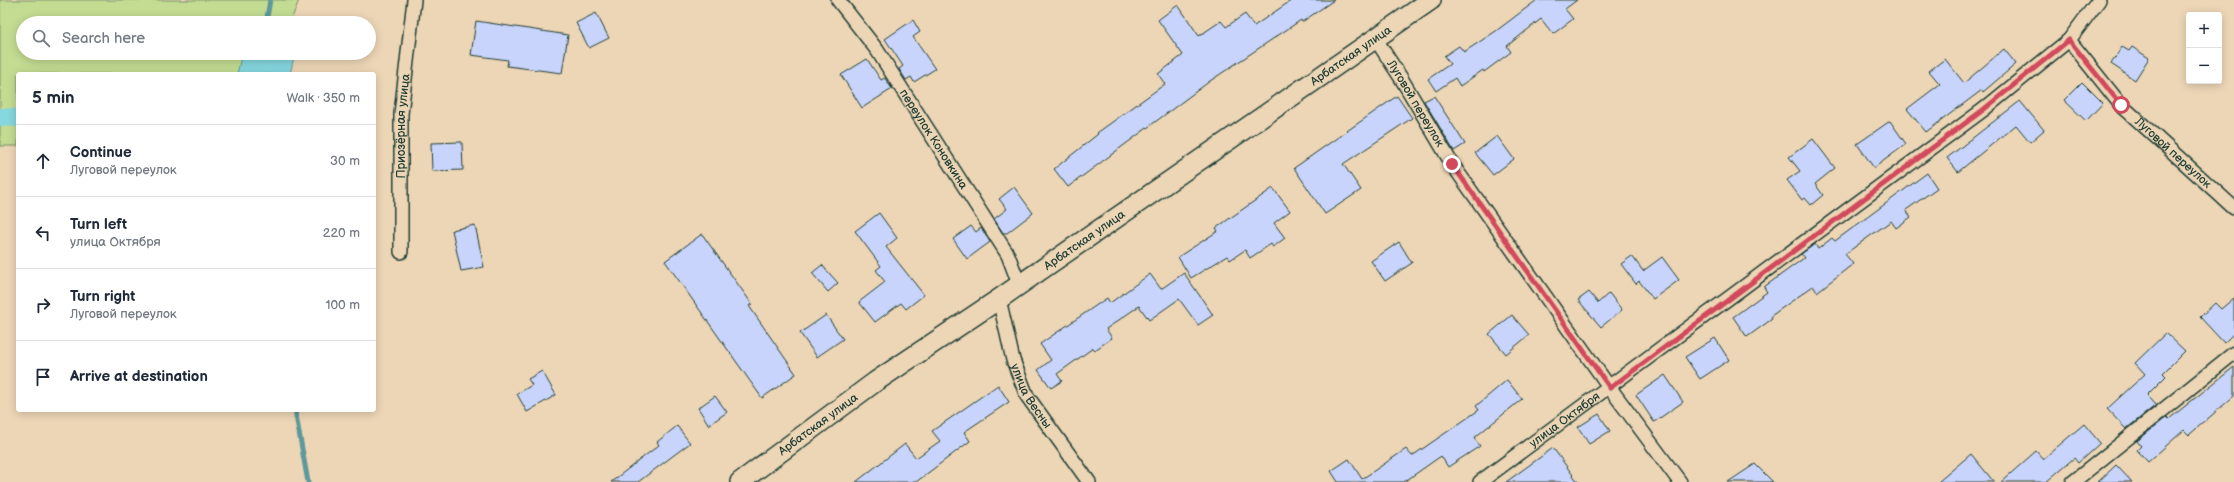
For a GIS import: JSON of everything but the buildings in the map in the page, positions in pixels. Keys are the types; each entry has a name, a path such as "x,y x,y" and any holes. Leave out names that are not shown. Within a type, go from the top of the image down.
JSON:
{"main road":[{"name":"Арбатская улица","path":"740,482 875,382 999,299 1431,0"}],"street":[{"name":"Приозёрная улица","path":"401,252 401,114 414,0"},
{"name":"переулок Коновкина","path":"838,0 877,50 1008,256 1019,284"},
{"name":"улица Октября","path":"1480,482 1610,388 1983,110 2069,40 2099,0"},
{"name":"Луговой переулок","path":"1374,38 1401,78 1452,164 1610,388 1680,482"},
{"name":"Луговой переулок","path":"2069,40 2121,105 2234,208"},
{"name":"улица Весны","path":"999,299 1013,360 1027,396 1089,482"},
{"path":"2073,482 2234,353"}],"green space":[{"path":"0,0 299,0 293,16 16,16 16,60 277,60 273,72 16,72 16,146 0,146"}],"water":[{"path":"240,60 293,60 290,72 237,72"}],"waterway":[{"path":"267,16 270,0"},
{"path":"0,117 16,118"},
{"path":"295,412 308,482"}],"route":[{"path":"1452,164 1610,388 1983,110 2069,40 2121,105"}]}
